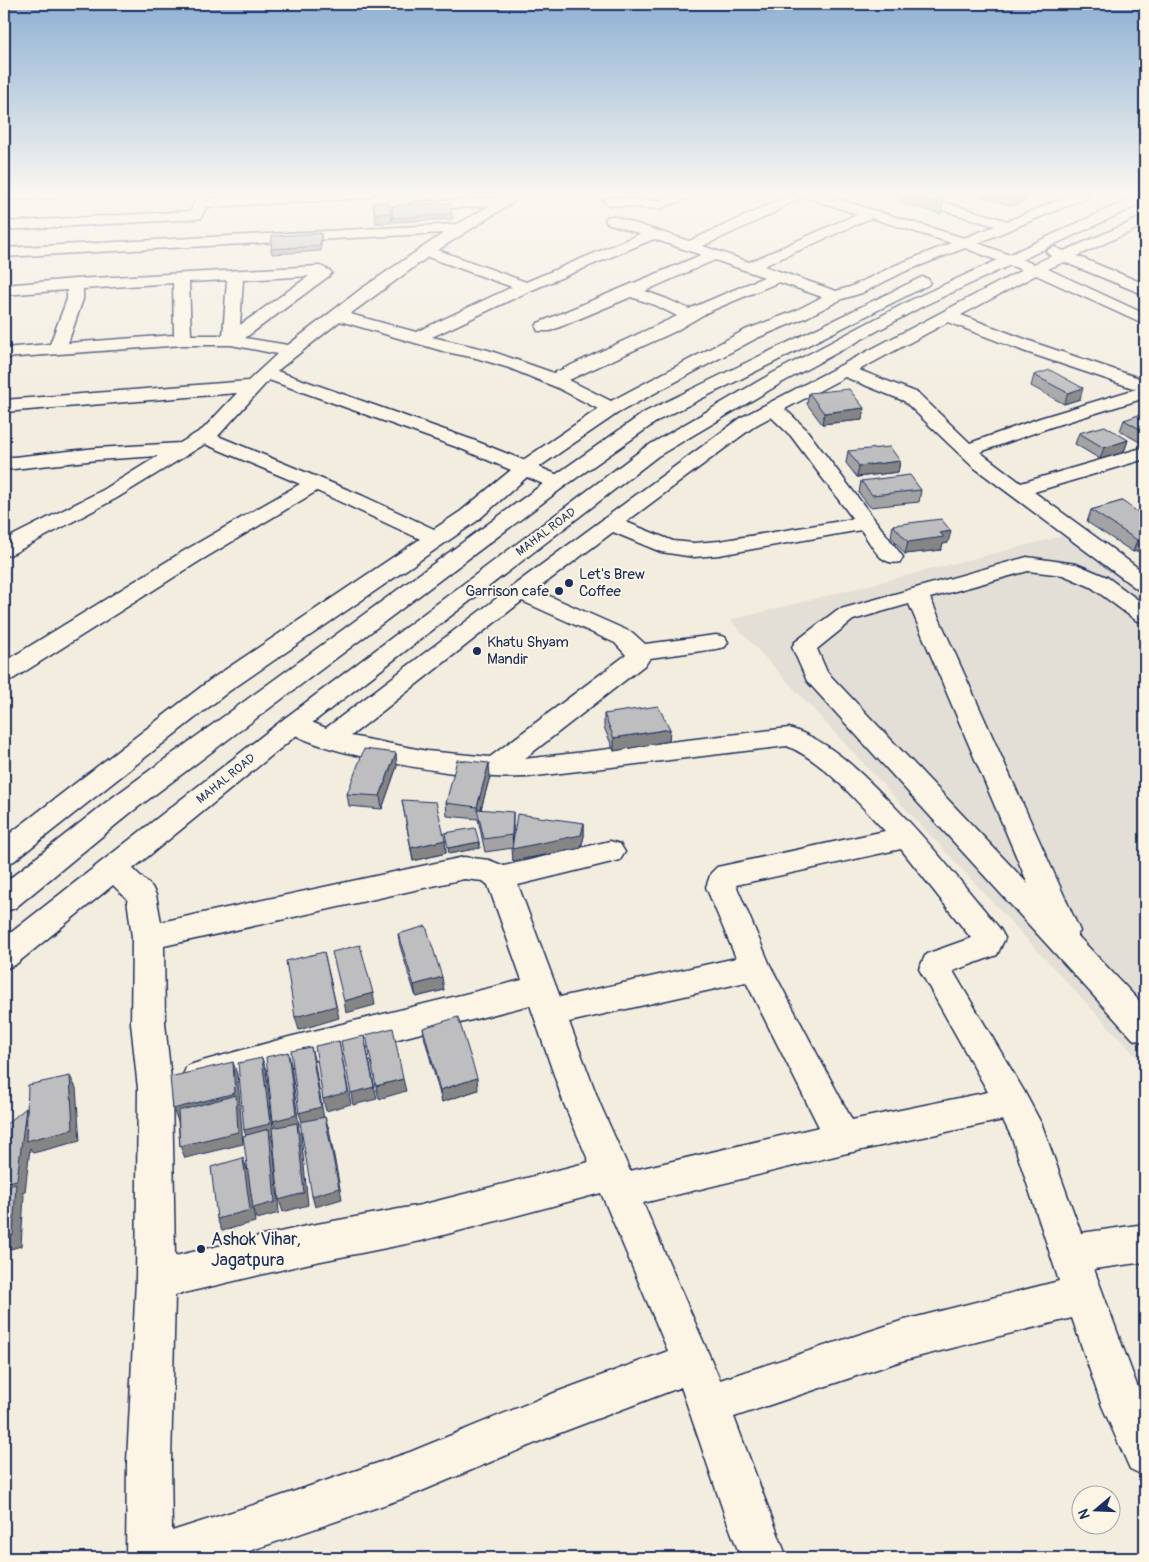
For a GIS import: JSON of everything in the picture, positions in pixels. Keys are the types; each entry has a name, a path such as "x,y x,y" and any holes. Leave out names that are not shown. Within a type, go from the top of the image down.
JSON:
{"street":[{"path":"4,549 110,494 204,436 260,379 291,351 338,316 366,292 402,267"},
{"path":"470,267 526,287"},
{"path":"419,338 526,287 574,267"},
{"path":"544,327 631,292 687,267"},
{"path":"754,267 777,277 836,296"},
{"path":"4,853 219,686 469,516 525,468 577,431 700,360 751,334 801,314 836,296 856,290 902,268 912,267"},
{"name":"MAHAL ROAD","path":"4,900 119,807 558,482 652,416 886,298 982,267"},
{"name":"MAHAL ROAD","path":"4,956 294,724 651,452 777,378 918,303 993,267"},
{"path":"330,739 610,524 749,421 946,315 1002,267"},
{"path":"1037,267 1145,320"},
{"path":"1043,267 1145,307"},
{"path":"1057,267 1145,290"},
{"path":"4,290 235,275 320,271 324,273 231,340"},
{"path":"231,340 235,275"},
{"path":"553,381 739,292 777,277"},
{"path":"181,278 183,340"},
{"path":"57,349 75,299 75,284"},
{"path":"631,292 660,302 690,316"},
{"path":"946,315 1032,348 1145,386"},
{"path":"338,316 527,368 598,401 611,410"},
{"path":"4,353 183,340 231,340 291,351"},
{"path":"843,370 911,398 966,451 1019,490 1135,566 1145,584"},
{"path":"4,406 260,379 466,444 558,482"},
{"path":"966,451 1047,422 1145,392"},
{"path":"773,408 798,432 892,557"},
{"path":"204,436 356,500 435,538"},
{"path":"4,464 97,454 184,448"},
{"path":"1019,490 1145,453"},
{"path":"4,673 190,557 315,484"},
{"path":"610,524 669,547 694,550 872,530 904,533"},
{"path":"4,530 42,529"},
{"path":"1145,616 1100,582 1068,569 1027,564 845,615 804,648 816,675 1145,1029"},
{"path":"521,592 624,638 640,652 716,642"},
{"path":"917,595 1073,950"},
{"path":"494,768 637,659 640,652"},
{"path":"294,724 330,739 426,759 494,768 528,768 789,738 798,740 823,755 908,837 989,938 986,946 940,962 936,965 935,969 1012,1102 1029,1136 1083,1295 1134,1405 1145,1454"},
{"path":"843,1138 755,967 721,887 722,881 728,875 908,837"},
{"path":"501,878 610,852"},
{"path":"148,937 464,868 489,870 501,878 582,1104 693,1362 764,1558"},
{"path":"115,869 141,895 148,937 148,1023 155,1089 156,1280 149,1462 149,1558"},
{"path":"155,1089 290,1052 545,1001 755,967"},
{"path":"156,1280 306,1245 843,1138 1012,1102"},
{"path":"1068,1254 1145,1243"},
{"path":"708,1405 901,1341 1083,1295"},
{"path":"158,1558 269,1523 410,1474 554,1414 693,1362"}],"shaded area":[{"path":"1066,535 1145,595 1145,1066 730,620"}],"building":[{"path":"1050,370 1083,388 1068,393 1034,375"},
{"path":"849,389 864,408 824,413 809,393"},
{"path":"1139,415 1145,419 1145,432 1124,420"},
{"path":"1105,426 1128,440 1104,448 1079,433"},
{"path":"890,447 900,461 859,466 848,451"},
{"path":"910,475 921,490 872,495 861,481"},
{"path":"1122,501 1145,517 1145,538 1137,540 1091,510"},
{"path":"941,519 951,531 940,533 944,537 908,542 893,525"},
{"path":"658,706 670,729 614,738 604,714"},
{"path":"364,749 396,753 380,796 347,794"},
{"path":"457,760 489,763 477,807 446,803"},
{"path":"402,800 436,802 445,840 411,848"},
{"path":"477,809 513,812 512,835 484,839"},
{"path":"517,814 584,823 581,835 512,849"},
{"path":"475,828 479,842 448,848 445,833"},
{"path":"426,926 442,977 414,985 398,934"},
{"path":"360,945 373,993 344,1001 332,952"},
{"path":"324,952 336,1006 295,1017 286,961"},
{"path":"458,1017 477,1078 440,1090 423,1028"},
{"path":"393,1028 403,1079 376,1086 366,1035"},
{"path":"364,1036 374,1087 351,1093 341,1041"},
{"path":"339,1041 348,1092 323,1099 315,1046"},
{"path":"311,1047 321,1107 299,1113 291,1051"},
{"path":"288,1052 296,1115 273,1121 266,1057"},
{"path":"262,1058 270,1124 244,1130 238,1063"},
{"path":"233,1062 235,1093 173,1109 170,1077"},
{"path":"70,1076 73,1129 26,1141 28,1085"},
{"path":"236,1095 238,1132 180,1146 178,1111"},
{"path":"26,1108 17,1180 4,1183 4,1126"},
{"path":"325,1117 339,1188 312,1196 300,1122"},
{"path":"297,1123 304,1193 279,1200 272,1128"},
{"path":"269,1129 275,1202 253,1208 243,1136"},
{"path":"243,1158 250,1210 217,1219 211,1167"},
{"path":"16,1184 13,1235 4,1238 4,1187"}],"place":[{"name":"Let's Brew Coffee","path":"569,583"},
{"name":"Garrison cafe","path":"559,591"},
{"name":"Khatu Shyam Mandir","path":"477,651"},
{"name":"Ashok Vihar, Jagatpura","path":"201,1249"}]}
